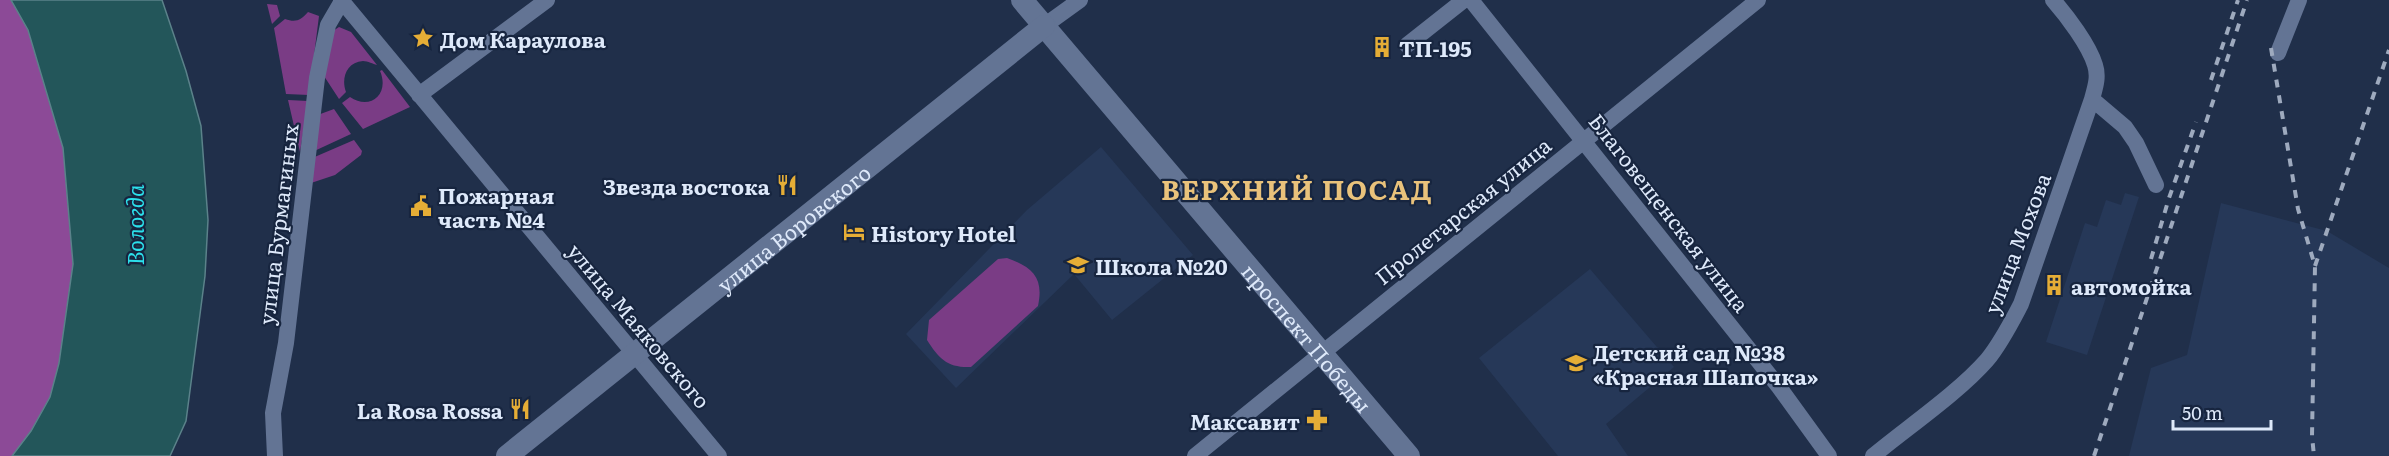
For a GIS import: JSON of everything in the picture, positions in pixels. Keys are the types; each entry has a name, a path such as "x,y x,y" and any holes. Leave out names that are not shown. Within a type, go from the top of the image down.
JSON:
{"street":[{"path":"419,95 547,0"},
{"name":"проспект Победы","path":"1022,0 1408,456"},
{"name":"улица Воровского","path":"507,456 1044,26 1080,0"},
{"path":"1407,45 1464,0"},
{"name":"Благовещенская улица","path":"1471,0 1779,387 1829,456"},
{"name":"Пролетарская улица","path":"1195,456 1758,0"},
{"name":"улица Мохова","path":"1873,456 1964,382 1987,359 2005,334 2021,304 2092,99 2097,78 2096,66 2090,54 2053,0"},
{"path":"2278,53 2299,0"},
{"name":"улица Маяковского","path":"342,1 719,456"},
{"name":"улица Бурмагиных","path":"275,456 273,413 286,343 317,78 328,25 342,1"},
{"path":"2092,99 2125,127 2136,143 2156,185"}],"shaded area":[{"path":"0,0 11,0 28,30 63,148 73,264 59,363 50,397 31,431 12,456 0,456"},
{"path":"267,4 277,5 280,16 272,24"},
{"path":"308,12 319,16 309,95 286,94 274,28 285,19 298,20"},
{"path":"339,27 351,32 377,65 363,61 352,64 346,72 344,82 346,92 339,99 322,73 333,31"},
{"path":"382,70 410,107 363,129 342,103 350,97 365,102 376,98 382,87 380,71"},
{"path":"288,100 308,101 300,152"},
{"path":"334,109 351,134 310,153 315,116"},
{"path":"354,140 362,151 361,155 335,175 308,184 310,159"},
{"name":"Школа №20","path":"1101,147 1193,255 1112,320 1074,274 956,388 906,334 1027,210"},
{"path":"2125,193 2139,197 2087,355 2046,342 2085,223 2097,227 2106,200 2121,205"},
{"path":"2221,203 2327,231 2389,268 2389,456 2129,456 2151,368 2187,355"},
{"path":"1007,258 1024,265 1038,281 1038,306 971,367 950,364 936,352 927,340 929,320 998,259"},
{"name":"Детский сад №38 «Красная Шапочка»","path":"1590,269 1674,367 1606,424 1628,456 1558,456 1479,358"}],"water":[{"name":"Вологда","path":"11,0 162,0 186,71 201,126 208,220 205,276 186,421 170,456 12,456 31,431 50,397 59,363 73,264 63,148 28,30"}],"railway":[{"path":"2211,80 2238,0"},
{"path":"2094,456 2247,0"},
{"path":"2271,48 2298,209 2315,266 2312,436 2314,456"},
{"path":"2315,266 2389,50"},
{"path":"2151,259 2169,198 2196,122"}],"place":[{"name":"Дом Караулова","path":"423,38"},
{"name":"ТП-195","path":"1382,47"},
{"name":"Звезда востока","path":"787,185"},
{"name":"Пожарная часть №4","path":"421,206"},
{"name":"History Hotel","path":"854,232"},
{"name":"Школа №20","path":"1078,265"},
{"name":"автомойка","path":"2054,285"},
{"name":"Детский сад №38 «Красная Шапочка»","path":"1576,363"},
{"name":"La Rosa Rossa","path":"520,409"},
{"name":"Максавит","path":"1317,420"}],"district":[{"name":"ВЕРХНИЙ ПОСАД","path":"1297,188"}]}
